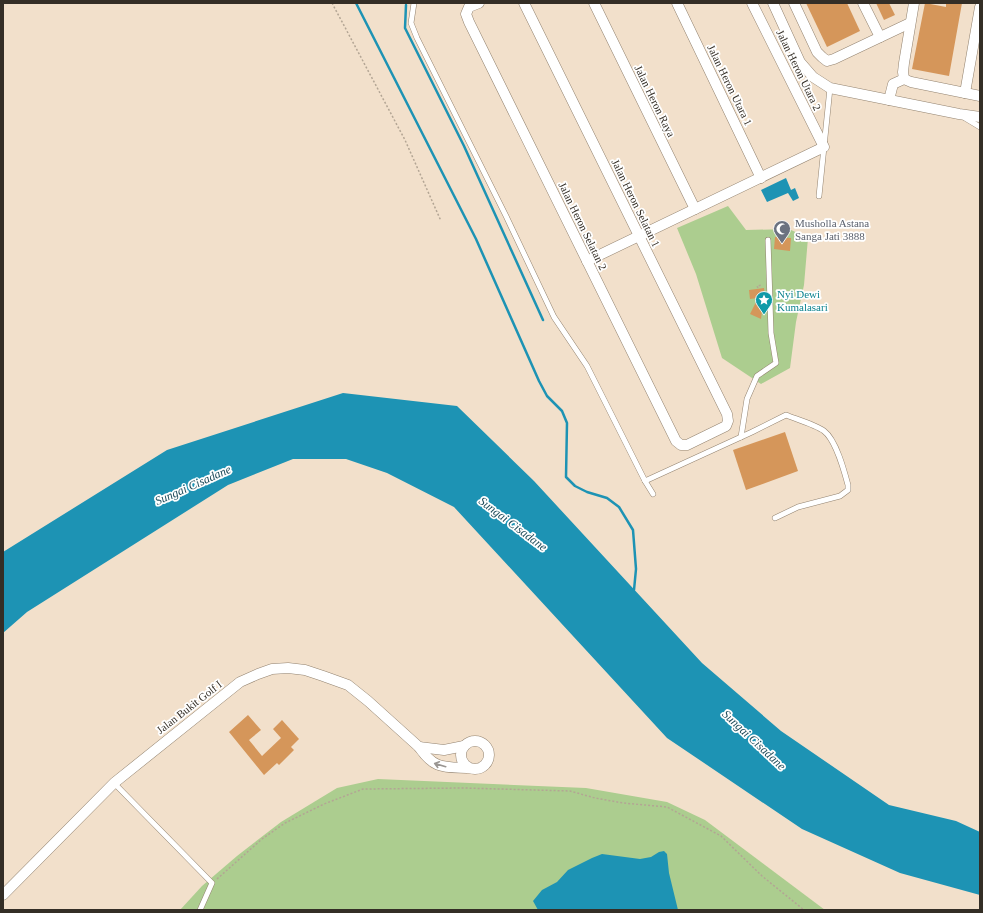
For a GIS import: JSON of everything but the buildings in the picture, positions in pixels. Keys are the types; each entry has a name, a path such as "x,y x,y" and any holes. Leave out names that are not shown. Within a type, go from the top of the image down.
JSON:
{"street":[{"name":"Jalan Heron Selatan 2","path":"479,3 470,8 466,14 469,22 676,441"},
{"name":"Jalan Heron Selatan 1","path":"524,3 727,414 728,421 726,426 687,445 681,445 676,441"},
{"name":"Jalan Heron Raya","path":"594,3 695,209"},
{"name":"Jalan Heron Utara 1","path":"677,3 761,178"},
{"name":"Jalan Heron Utara 2","path":"752,3 824,147"},
{"path":"773,3 800,62 813,77 830,88 980,117"},
{"path":"794,3 817,52 828,61 910,23"},
{"path":"863,3 880,38"},
{"path":"904,78 903,72 914,3"},
{"path":"965,93 980,7"},
{"path":"889,100 893,84 904,78"},
{"path":"904,78 911,82 980,96"},
{"path":"587,262 824,147"},
{"name":"Jalan Bukit Golf I","path":"3,895 114,783 240,682 272,669 288,668 305,670 348,685 419,747 425,756 434,763 445,767 468,768 476,770 485,767 490,759 490,754 486,745 482,742 472,741 464,746 444,750 419,747"},
{"path":"464,746 461,755 464,764 468,768"}],"lane":[{"path":"414,3 411,23 417,38 554,317 584,361 653,494"},
{"path":"819,196 830,88"},
{"path":"959,114 980,127"},
{"path":"741,437 747,399 756,376 776,363 771,333 768,240"},
{"path":"645,481 786,415 817,427 828,436 834,444 847,479 848,490 840,496 798,507 775,518"},
{"path":"114,783 212,883 200,910"}],"path":[{"path":"332,3 405,140 441,220"},
{"path":"212,883 262,839 285,823 324,804 363,789 457,788 570,791 623,803 667,807 721,836 762,876 804,910"}],"green space":[{"path":"728,206 746,230 789,229 808,238 804,285 796,322 790,368 761,384 722,358 696,274 677,228"},
{"path":"378,779 586,788 667,802 705,820 825,910 180,910 202,886 237,856 281,822 337,788"}],"water":[{"path":"786,178 791,190 795,188 799,198 793,201 788,193 767,202 761,190"},
{"name":"Sungai Cisadane","path":"343,393 457,406 534,481 702,663 781,731 889,805 956,821 980,832 980,895 900,873 802,829 667,738 454,507 387,473 346,459 293,459 228,485 27,612 3,633 3,552 167,450"},
{"path":"664,851 667,854 669,873 678,910 538,910 533,901 542,890 557,882 568,870 602,854 640,859 651,857"}],"waterway":[{"path":"356,3 476,239 539,381 547,396 562,411 567,423 566,477 575,486 587,492 607,498 619,507 633,530 636,569 634,590"},
{"path":"406,5 405,28 464,146 543,320"}],"place":[{"name":"Musholla Astana Sanga Jati 3888","path":"782,244"},
{"name":"Nyi Dewi Kumalasari","path":"764,315"}]}
